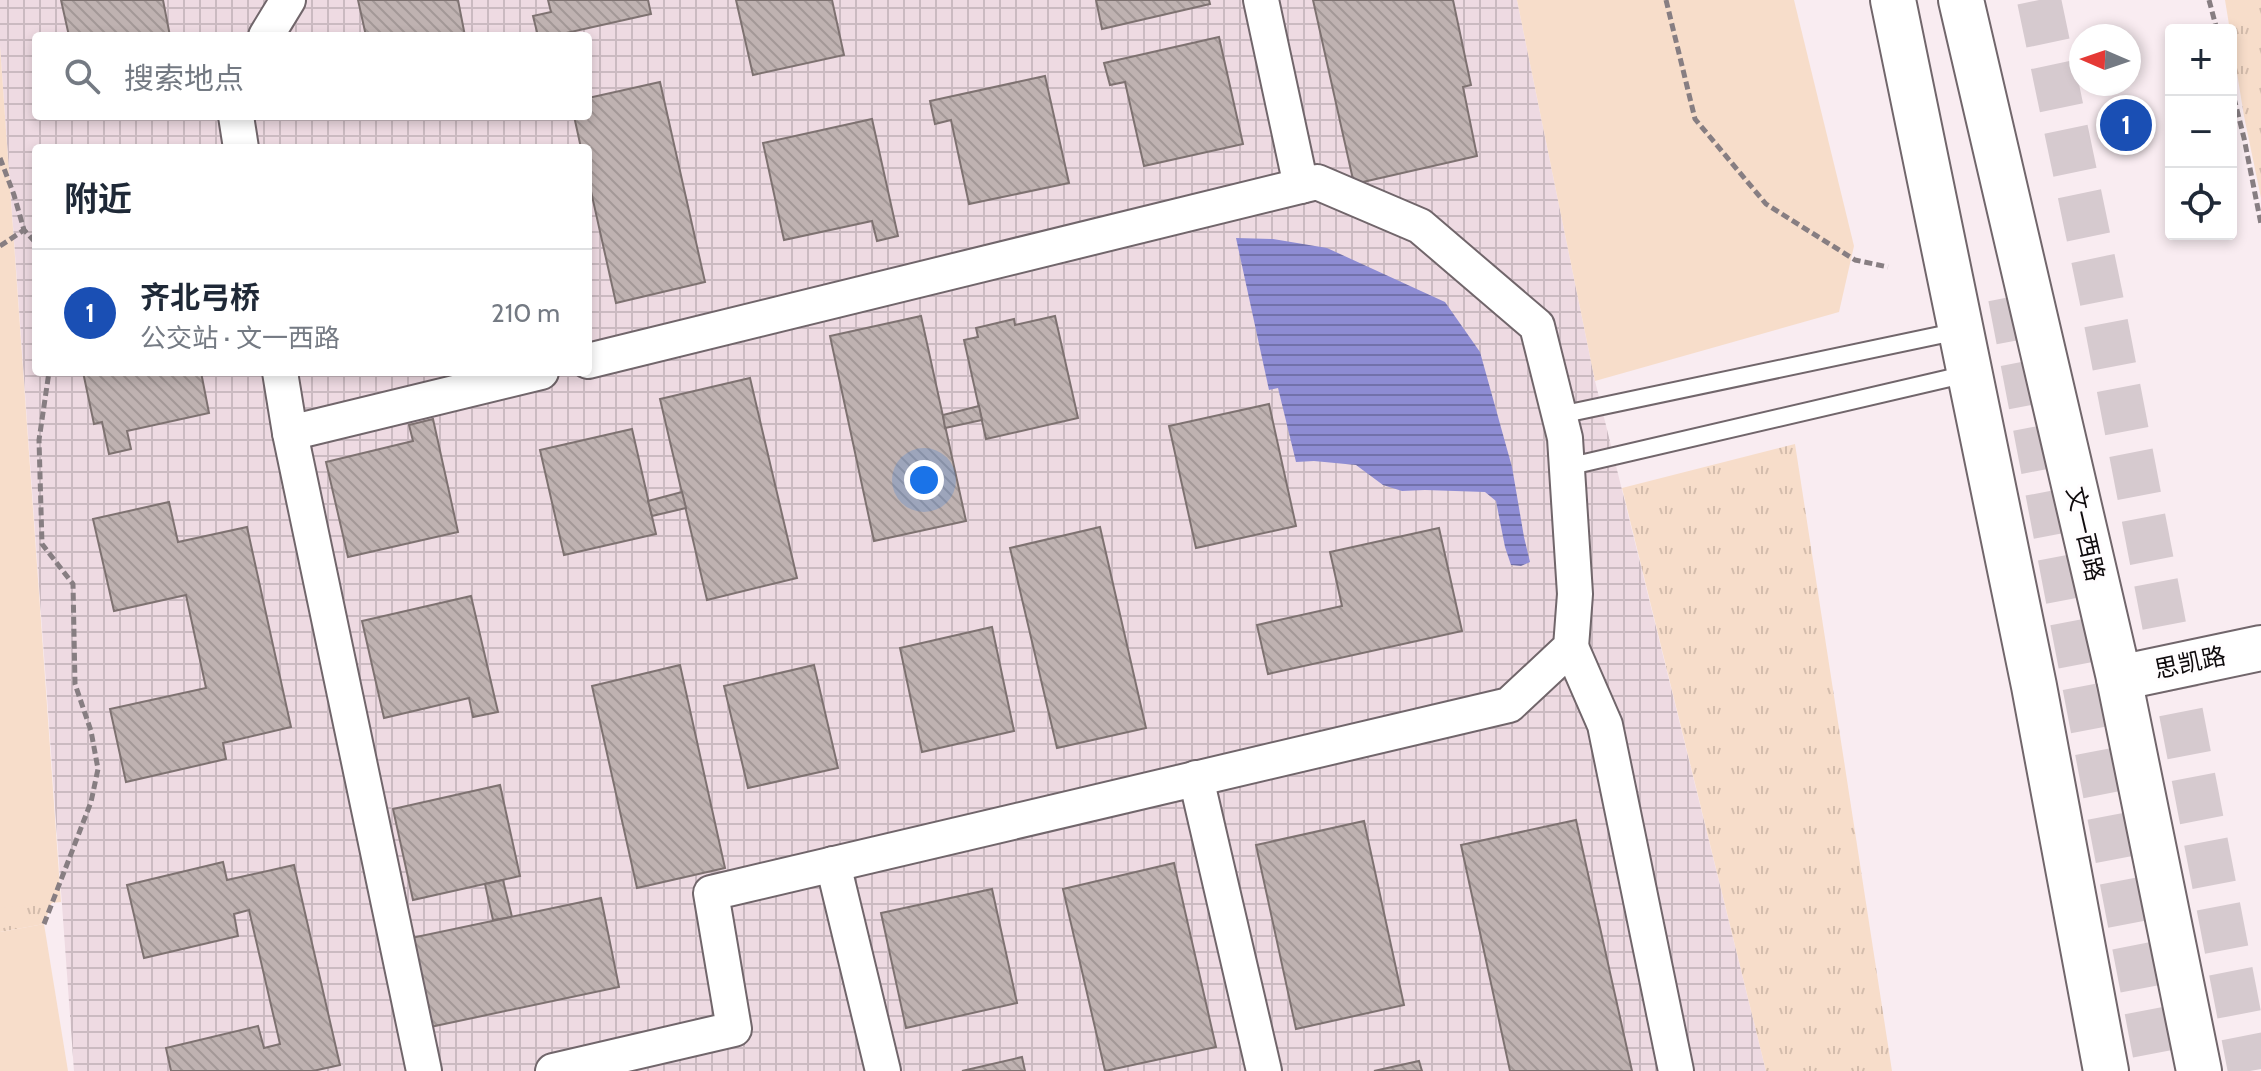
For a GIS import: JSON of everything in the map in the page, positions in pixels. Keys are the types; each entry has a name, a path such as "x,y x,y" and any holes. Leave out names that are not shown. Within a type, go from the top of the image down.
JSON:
{"main road":[{"path":"1893,0 2034,686 2106,1071"},
{"name":"文一西路","path":"1961,0 2119,678 2199,1071"},
{"name":"思凯路","path":"2119,678 2261,648"}],"street":[{"path":"268,32 288,0"},
{"path":"1261,0 1301,186"},
{"path":"237,120 240,144"},
{"path":"592,360 1317,182 1420,226 1537,326 1560,415 1567,467 1575,594 1571,647 1605,725 1676,1071"},
{"path":"281,376 424,1071"},
{"path":"290,433 525,376"},
{"path":"553,1071 734,1029 711,893 1509,705 1571,647"},
{"path":"1196,778 1264,1071"},
{"path":"833,864 883,1071"}],"lane":[{"path":"1560,415 1961,331"},
{"path":"1567,467 1970,373"}],"path":[{"path":"1666,0 1695,119 1715,144 1766,204 1855,260 1888,267"},
{"path":"2209,0 2215,24"},
{"path":"2234,96 2261,224"},
{"path":"0,158 24,230 32,239"},
{"path":"0,246 24,230"},
{"path":"44,924 91,802 98,769 91,731 75,684 73,584 42,544 39,440 48,376"}],"shaded area":[{"path":"0,0 1517,0 1595,381 1766,1071 74,1071 0,46"},
{"path":"1236,238 1273,239 1327,248 1445,302 1480,352 1512,467 1530,562 1521,566 1511,565 1496,501 1485,492 1402,491 1383,485 1356,465 1296,462 1278,388 1269,390"}],"green space":[{"path":"1517,0 1794,0 1854,246 1839,312 1595,381"},
{"path":"2225,0 2261,0 2261,198 2237,73 2237,24 2229,24"},
{"path":"0,46 61,902 0,908"},
{"path":"1795,444 1892,1071 1766,1071 1622,488"},
{"path":"52,902 44,924 0,932 0,907"},
{"path":"44,924 68,1071 0,1071 0,932"}],"building":[{"path":"61,0 163,0 169,32 68,32"},
{"path":"358,0 458,0 464,32 365,32"},
{"path":"548,0 648,0 651,14 571,32 537,32 533,16 551,12"},
{"path":"736,0 832,0 844,55 753,75"},
{"path":"1096,0 1209,0 1210,4 1102,29"},
{"path":"1313,0 1453,0 1471,85 1463,87 1477,156 1354,184"},
{"path":"1219,37 1243,144 1144,166 1125,82 1110,85 1104,63"},
{"path":"1045,76 1069,183 969,204 951,120 935,124 930,101"},
{"path":"660,82 705,282 616,303 592,196 592,144 580,144 575,120 592,120 592,97"},
{"path":"872,119 898,236 877,241 872,221 784,240 763,143"},
{"path":"921,316 966,521 874,541 830,336"},
{"path":"1055,316 1078,418 986,439 964,340 978,337 976,328 1014,319 1015,325"},
{"path":"84,376 202,376 209,413 127,431 131,449 109,454 102,422 94,424"},
{"path":"750,378 797,578 707,600 660,399"},
{"path":"1269,404 1296,526 1196,548 1169,426"},
{"path":"979,406 982,420 945,428 943,415"},
{"path":"433,419 458,532 348,557 326,462 413,441 409,425"},
{"path":"632,429 656,534 564,555 540,450"},
{"path":"682,492 686,508 652,516 648,501"},
{"path":"169,502 178,542 247,527 291,727 223,743 226,759 126,782 110,709 206,688 186,595 114,611 93,519"},
{"path":"1100,527 1146,728 1057,748 1010,548"},
{"path":"1439,528 1462,631 1268,674 1257,625 1342,606 1330,552"},
{"path":"471,596 498,712 473,717 469,698 384,718 362,621"},
{"path":"992,627 1014,731 922,752 900,648"},
{"path":"680,665 725,868 637,888 592,686"},
{"path":"814,665 838,768 748,788 724,686"},
{"path":"500,785 520,876 413,900 393,809"},
{"path":"1576,820 1632,1071 1510,1071 1461,845"},
{"path":"1364,821 1404,1005 1296,1029 1256,845"},
{"path":"223,862 227,880 294,865 340,1065 313,1071 171,1071 166,1048 258,1026 264,1048 280,1044 249,910 234,914 238,936 144,958 127,885"},
{"path":"1174,863 1216,1047 1105,1071 1063,889"},
{"path":"503,880 512,917 493,920 485,884"},
{"path":"992,889 1017,1003 906,1028 881,913"},
{"path":"601,898 619,987 416,1030 397,941"},
{"path":"1022,1057 1025,1071 962,1071"},
{"path":"1419,1061 1422,1071 1374,1071"}],"tunnel":[{"path":"2039,0 2101,297 2250,1071"},
{"path":"2010,297 2158,1071"}],"place":[{"name":"齐北弓桥","path":"2126,125"}]}
